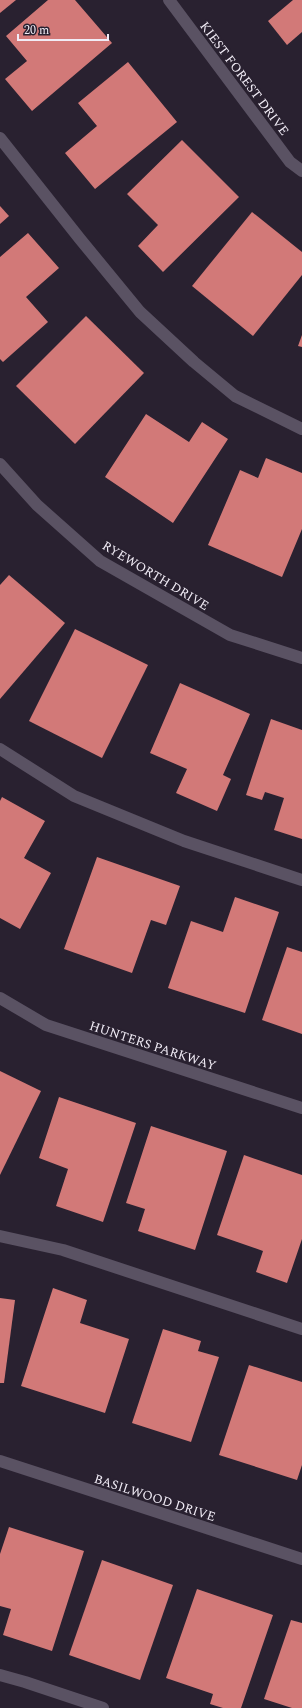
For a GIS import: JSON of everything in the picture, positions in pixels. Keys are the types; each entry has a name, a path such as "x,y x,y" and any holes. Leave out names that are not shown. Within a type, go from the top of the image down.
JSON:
{"street":[{"name":"KIEST FOREST DRIVE","path":"169,0 290,162 302,171"},
{"path":"0,138 140,312 194,362 235,396 302,429"},
{"name":"RYEWORTH DRIVE","path":"0,464 37,505 100,561 230,635 302,658"},
{"path":"0,749 74,796 184,841 302,880"},
{"name":"HUNTERS PARKWAY","path":"0,998 46,1025 302,1108"},
{"path":"0,1236 63,1250 302,1329"},
{"name":"BASILWOOD DRIVE","path":"0,1461 302,1560"},
{"path":"0,1675 103,1708"}],"building":[{"path":"0,0 16,0 0,13"},
{"path":"48,0 75,0 112,43 32,111 5,79 27,61 6,36"},
{"path":"293,0 302,0 302,32 287,45 268,21"},
{"path":"128,62 177,122 95,189 65,153 97,126 78,103"},
{"path":"182,140 239,197 163,272 138,246 158,225 127,194"},
{"path":"0,206 9,216 0,224"},
{"path":"252,212 302,252 302,275 253,336 192,286"},
{"path":"28,233 59,268 26,297 48,322 3,362 0,359 0,257"},
{"path":"86,316 144,373 75,444 16,386"},
{"path":"302,335 302,347 298,346"},
{"path":"146,414 189,442 202,422 228,439 173,523 105,477"},
{"path":"266,458 302,473 302,529 282,577 208,545 240,470 258,478"},
{"path":"9,575 65,623 0,699 0,585"},
{"path":"75,629 148,665 102,758 29,721"},
{"path":"180,683 250,714 223,775 231,779 217,811 176,793 187,769 150,753"},
{"path":"271,719 302,730 302,839 274,830 284,798 265,792 262,800 246,795"},
{"path":"2,797 45,821 24,858 51,873 20,929 0,918 0,801"},
{"path":"97,857 180,886 166,925 151,920 132,973 64,949"},
{"path":"235,897 279,912 245,1013 168,988 191,921 223,932"},
{"path":"287,947 302,952 302,1034 262,1020"},
{"path":"0,1071 41,1091 0,1175"},
{"path":"59,1097 136,1123 103,1222 56,1206 68,1169 39,1158"},
{"path":"151,1126 227,1151 195,1250 138,1231 145,1209 126,1203"},
{"path":"244,1155 302,1175 302,1239 287,1283 256,1272 263,1251 217,1235"},
{"path":"53,1288 87,1300 80,1323 129,1339 105,1413 21,1386"},
{"path":"0,1298 15,1300 4,1383 0,1383"},
{"path":"163,1329 201,1341 198,1351 219,1357 191,1442 132,1423"},
{"path":"249,1365 302,1382 302,1465 297,1480 219,1455"},
{"path":"9,1527 84,1551 52,1651 3,1635 11,1609 0,1606 0,1554"},
{"path":"102,1560 173,1585 140,1680 69,1655"},
{"path":"197,1589 273,1615 241,1708 223,1708 210,1704 213,1694 166,1678"},
{"path":"291,1620 302,1623 302,1708 292,1708 264,1699"}]}
